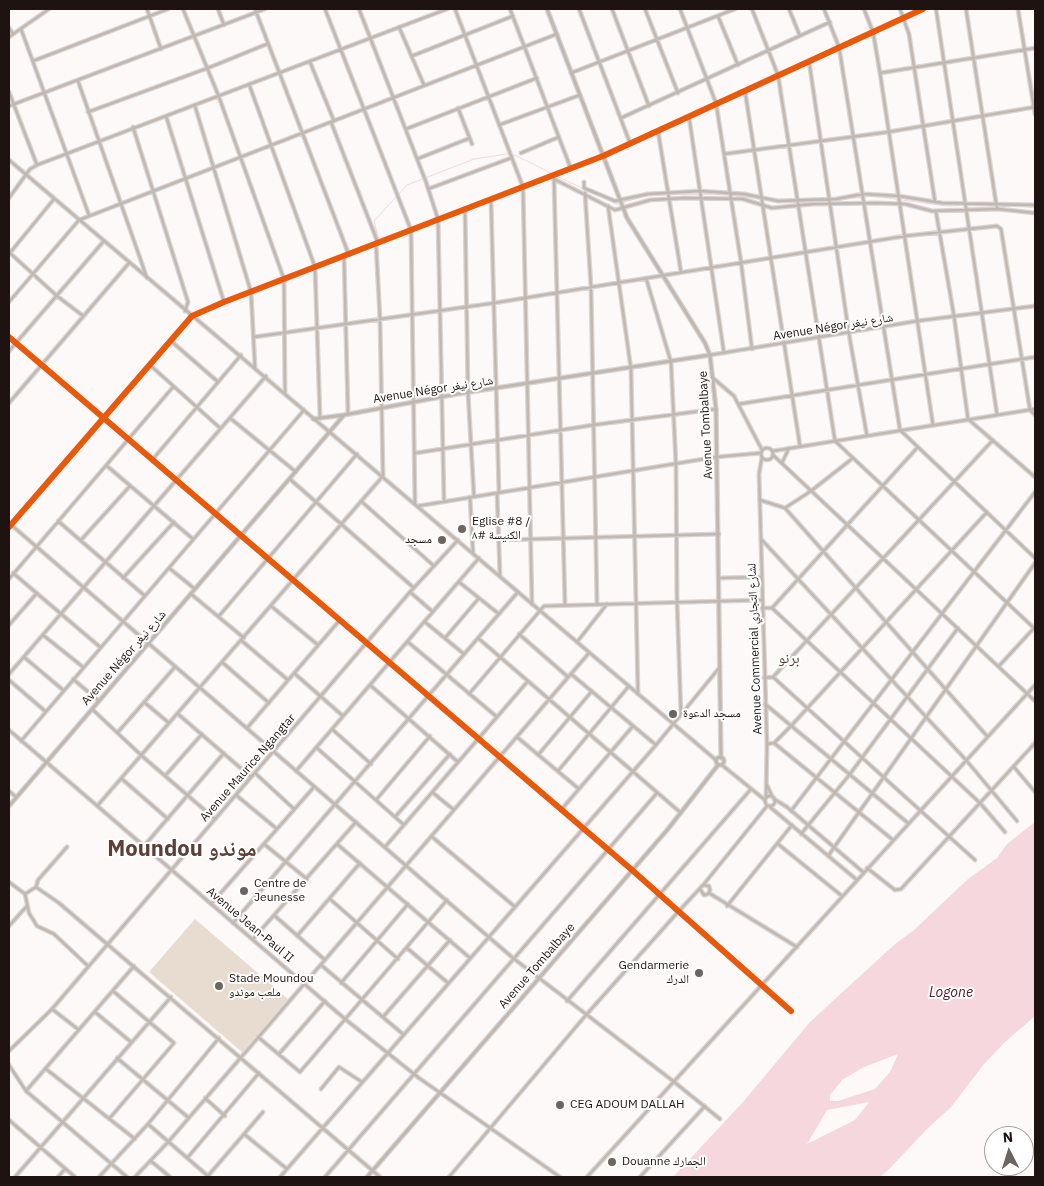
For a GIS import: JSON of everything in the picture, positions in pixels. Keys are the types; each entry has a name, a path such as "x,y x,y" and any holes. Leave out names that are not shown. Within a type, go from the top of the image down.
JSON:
{"main road":[{"name":"Avenue Tombalbaye","path":"367,1177 724,761 722,758 716,409 710,355 705,342 622,206 547,9"},
{"name":"Avenue Négor شارع نيغر","path":"9,806 346,414 468,392 631,369 710,355"},
{"path":"314,419 346,414"},
{"path":"720,765 716,760 722,758"}],"street":[{"path":"9,37 49,9"},
{"path":"147,9 161,49"},
{"path":"33,61 168,9"},
{"path":"183,9 219,97 284,279 285,392"},
{"path":"218,9 224,25"},
{"path":"9,106 224,25 255,11 265,9"},
{"path":"325,9 411,230 413,402 417,505"},
{"path":"359,9 406,128 438,220 444,500"},
{"path":"9,198 30,169 37,165 447,9"},
{"path":"454,9 523,187 529,384 532,604"},
{"path":"510,9 571,169"},
{"path":"584,9 579,10 630,143"},
{"path":"612,9 649,106"},
{"path":"645,9 678,93"},
{"path":"680,9 716,103 741,262 752,349"},
{"path":"571,73 735,9"},
{"path":"752,9 778,75 787,146 835,441 1035,628 999,667"},
{"path":"789,9 800,36"},
{"path":"824,9 838,48 900,430 1035,558"},
{"path":"864,9 873,32 880,73 933,425"},
{"path":"900,9 909,34 935,202"},
{"path":"720,1119 513,958 36,546 9,525 192,316 224,302 552,177 689,117 923,9"},
{"path":"936,9 997,414"},
{"path":"966,9 997,209"},
{"path":"1018,9 1035,114"},
{"path":"255,11 348,255"},
{"path":"412,56 513,16"},
{"path":"718,16 738,65"},
{"path":"621,118 830,22"},
{"path":"399,27 424,85"},
{"path":"9,28 13,34"},
{"path":"21,29 89,215"},
{"path":"9,302 79,220 89,215 557,34"},
{"path":"88,112 267,44"},
{"path":"880,73 1035,48"},
{"path":"809,60 849,334 867,436"},
{"path":"98,805 243,640 383,476 377,243 310,62"},
{"path":"406,128 537,78"},
{"path":"78,81 147,278"},
{"path":"249,84 315,267 320,417"},
{"path":"745,91 800,446"},
{"path":"9,92 37,165"},
{"path":"499,125 580,95"},
{"path":"195,106 251,292 255,368"},
{"path":"724,154 888,132 1035,107"},
{"path":"458,108 472,144"},
{"path":"166,116 224,302"},
{"path":"689,117 724,353"},
{"path":"133,127 188,302 185,311"},
{"path":"658,131 681,272"},
{"path":"521,153 559,137"},
{"path":"417,159 470,138"},
{"path":"428,189 512,158"},
{"path":"9,160 185,311 285,392 314,419 716,760"},
{"path":"552,177 615,210 622,206 668,195 700,192 730,193 761,200 830,205 864,201 900,200 1035,205"},
{"path":"552,177 558,291 564,605"},
{"path":"584,182 591,287 598,604"},
{"path":"584,188 612,200 648,194 701,199 731,198 743,199 772,208 863,194 900,200 936,211 997,209 1035,213"},
{"path":"54,199 9,253 82,316"},
{"path":"491,200 500,576"},
{"path":"608,206 631,369 638,602 638,694"},
{"path":"465,209 473,552"},
{"path":"936,211 954,316 968,419 1035,477"},
{"path":"254,337 494,303 526,296 663,276 905,236 997,226 1002,229 1030,410 1035,415"},
{"path":"9,351 103,242"},
{"path":"344,257 346,414"},
{"path":"9,403 128,263"},
{"path":"646,278 671,362 676,465 676,601 681,715"},
{"name":"Avenue Négor شارع نيغر","path":"710,355 883,329 917,321 1035,306"},
{"path":"9,337 130,438 581,829 632,870 791,1011"},
{"path":"171,341 217,382"},
{"path":"152,459 241,355"},
{"path":"739,404 792,394 1035,357"},
{"path":"150,365 220,428"},
{"path":"9,674 62,614 82,586 155,505 266,376"},
{"path":"714,378 726,386 739,404 762,450 768,448 811,491 1035,701"},
{"path":"9,579 173,387"},
{"path":"416,453 593,425 716,409"},
{"path":"417,505 676,465 716,457 761,455 768,460 773,453 789,448 1035,409"},
{"path":"21,741 304,410"},
{"path":"230,418 297,472"},
{"path":"764,678 773,677 994,440"},
{"path":"782,462 789,448"},
{"path":"772,608 918,448"},
{"name":"Avenue Commercial لشارع التجاري","path":"762,450 758,474 761,514 761,577 767,744 765,799"},
{"path":"219,616 357,454"},
{"path":"785,508 811,491 852,458"},
{"path":"107,466 193,538"},
{"path":"290,480 414,588"},
{"path":"81,540 130,485"},
{"path":"791,811 1035,492"},
{"path":"760,500 785,508 987,736"},
{"path":"361,501 434,566"},
{"path":"767,744 774,743 791,726 887,622 915,588 987,512"},
{"path":"58,521 104,563 145,596"},
{"path":"123,578 174,522"},
{"path":"499,540 718,534"},
{"path":"761,538 966,760 1017,821"},
{"name":"Avenue Maurice Ngangtar","path":"9,1051 52,1009 410,592 458,540"},
{"path":"296,771 479,558"},
{"path":"828,856 1035,563"},
{"path":"169,568 196,589"},
{"path":"13,573 100,648"},
{"path":"720,578 761,577"},
{"path":"458,582 499,614"},
{"path":"410,592 433,612"},
{"path":"233,923 518,592"},
{"path":"9,625 37,593"},
{"path":"191,594 219,616 288,681"},
{"path":"445,638 479,598"},
{"path":"469,694 538,610 544,606 762,600"},
{"path":"577,642 606,604"},
{"path":"271,606 318,645"},
{"path":"762,608 772,608 980,803 1005,832"},
{"path":"247,728 339,621"},
{"path":"425,622 464,654"},
{"path":"801,834 850,774 958,628"},
{"path":"519,634 568,677"},
{"path":"43,635 83,668"},
{"path":"478,638 681,813"},
{"path":"408,642 497,717"},
{"path":"135,1177 189,1118 590,652"},
{"path":"24,657 63,690"},
{"path":"223,663 269,703"},
{"path":"118,732 175,667"},
{"path":"280,1177 581,829 633,772 720,667"},
{"path":"294,673 343,716"},
{"path":"571,674 656,745"},
{"path":"773,677 975,860"},
{"path":"73,679 99,701"},
{"path":"9,680 45,711"},
{"path":"385,847 528,681"},
{"path":"587,1177 673,1081 798,947 920,809 1035,685"},
{"path":"370,686 458,762"},
{"path":"558,771 630,686"},
{"path":"538,755 593,691"},
{"path":"144,702 170,723"},
{"path":"765,704 908,824"},
{"path":"92,709 142,756 216,819"},
{"path":"178,714 251,777"},
{"path":"561,810 633,726"},
{"path":"332,729 371,764"},
{"name":"Avenue Jean-Paul II","path":"10,732 37,756 48,762 233,923 413,1074 560,1177"},
{"path":"165,776 202,734"},
{"path":"375,800 430,736"},
{"path":"517,737 579,789"},
{"path":"774,743 893,840"},
{"path":"867,868 898,891 993,791 1035,743"},
{"path":"317,748 404,825"},
{"path":"144,846 224,753"},
{"path":"395,817 450,754"},
{"path":"720,765 765,799 769,806 857,880"},
{"path":"1014,767 1035,792"},
{"path":"255,773 294,810"},
{"path":"122,779 168,819"},
{"path":"449,1177 586,1015 703,886 769,806 775,803 767,783"},
{"path":"211,904 314,787"},
{"path":"567,1001 751,789"},
{"path":"9,791 16,797"},
{"path":"432,792 454,810"},
{"path":"325,1177 606,849 657,793"},
{"path":"236,795 278,829"},
{"path":"765,799 773,798 791,811 863,872"},
{"path":"253,940 356,822"},
{"path":"727,906 792,825"},
{"path":"432,836 514,906"},
{"path":"264,844 307,879"},
{"path":"337,844 470,958"},
{"path":"778,844 842,896"},
{"path":"25,894 36,887 38,880 67,847"},
{"path":"297,936 360,864"},
{"path":"9,882 25,894 27,906 37,926 54,934 88,966"},
{"path":"703,886 709,888 709,893 727,906 798,947"},
{"path":"36,887 59,902 171,996 380,1177"},
{"path":"700,889 704,895 709,893"},
{"path":"330,900 398,959"},
{"path":"258,1037 300,1072 447,900"},
{"path":"342,983 408,904"},
{"path":"9,926 27,906"},
{"path":"274,916 325,960"},
{"path":"383,1018 450,940"},
{"path":"407,948 448,983"},
{"path":"321,965 404,1035"},
{"path":"26,1091 134,966"},
{"path":"109,1119 174,1043 113,991"},
{"path":"15,1177 171,996"},
{"path":"279,1054 325,1001"},
{"path":"52,1009 79,1030"},
{"path":"95,1012 131,1042"},
{"path":"99,1177 148,1124 219,1038"},
{"path":"117,1058 189,1118"},
{"path":"9,1065 26,1091 127,1177"},
{"path":"321,1089 339,1067 362,1082"},
{"path":"46,1068 134,1139"},
{"path":"188,1157 225,1116 259,1073"},
{"path":"205,1098 225,1116"},
{"path":"640,1177 705,1106"},
{"path":"148,1124 188,1157 208,1177 263,1112"},
{"path":"9,1120 75,1177"},
{"path":"244,1134 287,1169"},
{"path":"151,1161 170,1177"},
{"path":"58,1177 65,1169"}],"shaded area":[{"name":"Stade Moundou ملعب موندو","path":"195,919 288,999 242,1052 149,972"}],"water":[{"name":"Logone","path":"1035,822 1035,1016 1004,1043 984,1064 951,1107 891,1167 880,1177 673,1177 743,1102 810,1022 895,944 914,930 968,879 997,858 1007,844","holes":["898,1054 890,1072 875,1089 838,1101 830,1101 830,1095 842,1080 864,1067","869,1102 855,1120 807,1144 827,1110"]}],"waterway":[{"path":"358,252 380,244 374,221 407,185 474,159 507,154 517,156 553,174"},
{"path":"556,176 617,204 649,195"},
{"path":"668,194 729,195 766,200"},
{"path":"838,200 872,196 947,206 982,205"},
{"path":"1021,206 1035,208"},
{"path":"346,304 350,409"}],"cycle path":[{"path":"9,527 192,316 603,156 923,9"},
{"path":"9,337 632,870 791,1011"}],"place":[{"name":"Eglise #8 / الكنيسة #٨","path":"462,529"},
{"name":"مسجد","path":"442,540"},
{"name":"مسجد الدعوة","path":"673,714"},
{"name":"Centre de Jeunesse","path":"244,891"},
{"name":"Gendarmerie الدرك","path":"699,973"},
{"name":"Stade Moundou ملعب موندو","path":"219,986"},
{"name":"CEG ADOUM DALLAH","path":"560,1105"},
{"name":"Douanne الجمارك","path":"612,1162"}],"district":[{"name":"برنو","path":"789,659"},
{"name":"Moundou موندو","path":"182,850"}]}
